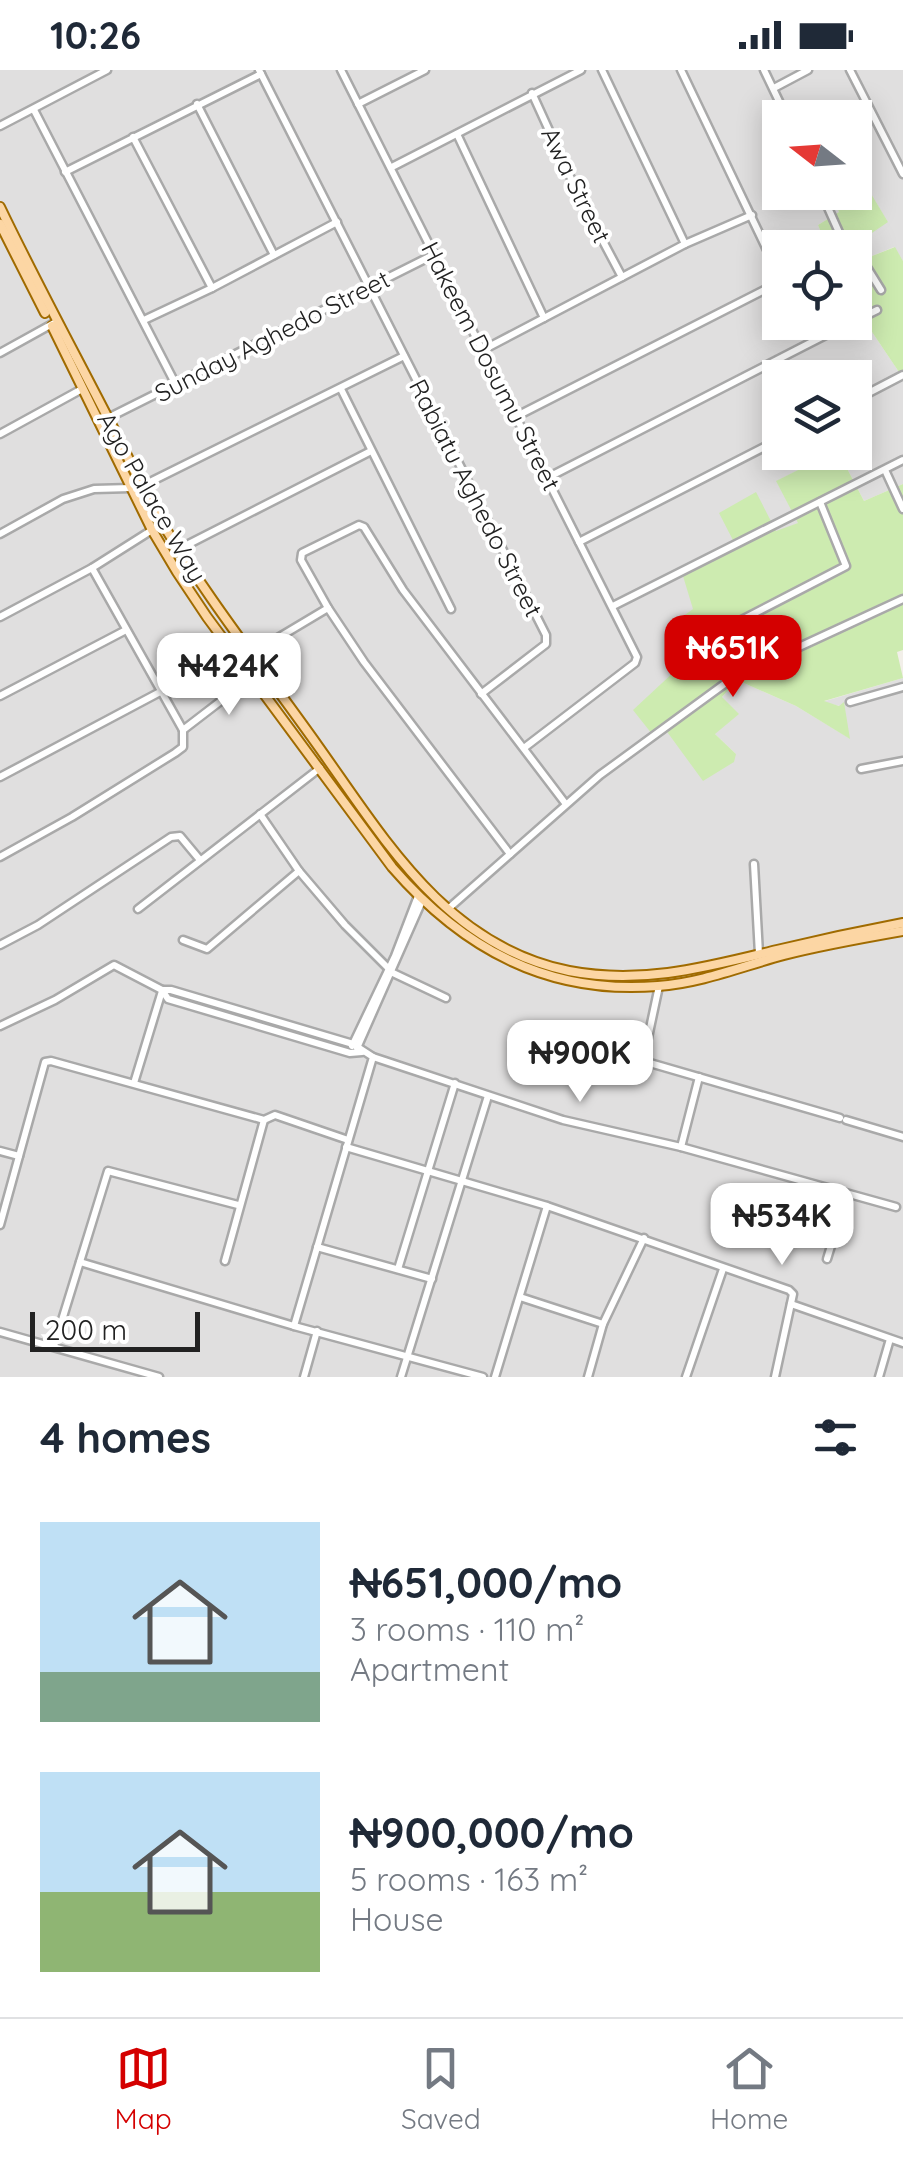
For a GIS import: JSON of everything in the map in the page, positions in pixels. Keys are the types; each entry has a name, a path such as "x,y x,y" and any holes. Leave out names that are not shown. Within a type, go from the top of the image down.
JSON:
{"main road":[{"name":"Ago Palace Way","path":"0,207 82,389 152,530 204,613 420,899 466,938 514,964 562,979 597,985 659,986 839,942 903,931"},
{"name":"Ago Palace Way","path":"0,224 179,549 362,812 414,879 447,910 486,938 528,959 605,976 685,973 903,923"},
{"path":"197,602 211,598"},
{"path":"204,613 218,608"}],"street":[{"path":"0,126 107,70"},
{"name":"Hakeem Dosumu Street","path":"341,70 636,657 635,663 524,748"},
{"path":"358,104 424,70"},
{"path":"392,167 581,70"},
{"path":"602,70 686,244"},
{"path":"681,70 762,238"},
{"path":"764,70 779,100"},
{"path":"774,88 808,70"},
{"path":"850,70 903,174"},
{"path":"66,172 260,72"},
{"name":"Rabiatu Aghedo Street","path":"260,72 547,640 481,694"},
{"name":"Awa Street","path":"532,93 578,194 622,277"},
{"path":"197,104 274,256"},
{"path":"34,110 174,383"},
{"path":"457,134 544,318"},
{"path":"134,136 212,288"},
{"path":"484,350 686,244 752,215"},
{"path":"144,320 337,222"},
{"name":"Sunday Aghedo Street","path":"108,418 435,254"},
{"path":"872,275 881,290"},
{"path":"515,417 762,288"},
{"path":"872,312 877,310"},
{"path":"0,353 53,323"},
{"path":"547,478 818,340"},
{"path":"142,486 404,356"},
{"path":"872,392 903,376"},
{"path":"0,434 82,389"},
{"path":"342,389 451,609"},
{"path":"579,542 762,448"},
{"path":"179,549 371,451"},
{"path":"613,606 903,460"},
{"path":"885,470 903,510"},
{"path":"0,534 63,499 94,489 131,488"},
{"path":"730,680 703,640 846,566 820,502"},
{"path":"510,854 374,676 328,608 300,556 358,525 364,527 403,590 564,804"},
{"path":"0,616 92,568 152,530"},
{"path":"0,857 72,818 182,747 183,730 92,568"},
{"path":"447,910 564,804 730,680 903,599"},
{"path":"251,654 328,608"},
{"path":"0,696 126,630"},
{"path":"183,730 252,677"},
{"path":"850,702 903,687"},
{"path":"0,777 160,692"},
{"path":"861,769 903,761"},
{"path":"138,909 320,768"},
{"path":"260,814 345,925 391,971 446,998"},
{"path":"0,945 38,925 171,837 180,836 200,860"},
{"path":"754,864 759,954"},
{"path":"183,940 207,949 300,871"},
{"path":"356,1050 420,899"},
{"path":"0,1026 55,1000 114,965 162,990 562,1120 681,1147 896,1207"},
{"path":"643,1061 659,986"},
{"path":"134,1083 162,990"},
{"path":"542,1036 643,1061 903,1137"},
{"path":"294,1326 373,1057"},
{"path":"0,1225 46,1062 51,1060 264,1120 275,1115 347,1144 547,1206 790,1290 793,1294 775,1377"},
{"path":"681,1147 699,1077"},
{"path":"398,1270 455,1083"},
{"path":"401,1377 488,1096"},
{"path":"225,1260 264,1120"},
{"path":"0,1150 19,1156"},
{"path":"54,1346 108,1171 238,1205"},
{"path":"827,1259 848,1194"},
{"path":"495,1377 547,1206"},
{"path":"588,1377 602,1324 644,1238"},
{"path":"317,1247 432,1279"},
{"path":"80,1262 483,1377"},
{"path":"686,1377 724,1268"},
{"path":"520,1298 602,1324"},
{"path":"791,1304 903,1343"},
{"path":"304,1377 317,1331"},
{"path":"0,1332 159,1377"},
{"path":"878,1377 890,1339"}],"shaded area":[{"path":"0,70 903,70 903,261 894,247 872,256 872,232 887,221 872,196 872,100 762,100 762,210 839,212 818,225 820,230 762,230 762,340 872,340 872,332 903,378 903,484 864,501 848,470 872,470 872,360 762,360 762,470 799,470 777,481 799,523 737,548 694,609 679,638 665,729 736,754 715,734 722,697 737,680 796,706 849,738 840,706 822,702 903,678 903,1377 0,1377"}],"green space":[{"path":"872,195 888,222 872,233 820,230 818,225 839,212 872,210"},
{"path":"895,247 903,261 903,378 872,332 872,256"},
{"path":"798,470 848,470 864,501 903,484 903,650 897,652 903,678 824,701 839,706 844,702 850,739 796,706 737,680 722,697 739,714 715,734 736,754 734,762 703,781 665,729 652,734 633,710 676,670 666,655 679,638 675,622 693,609 683,576 737,548 719,513 756,492 776,531 798,523 776,481"}]}
